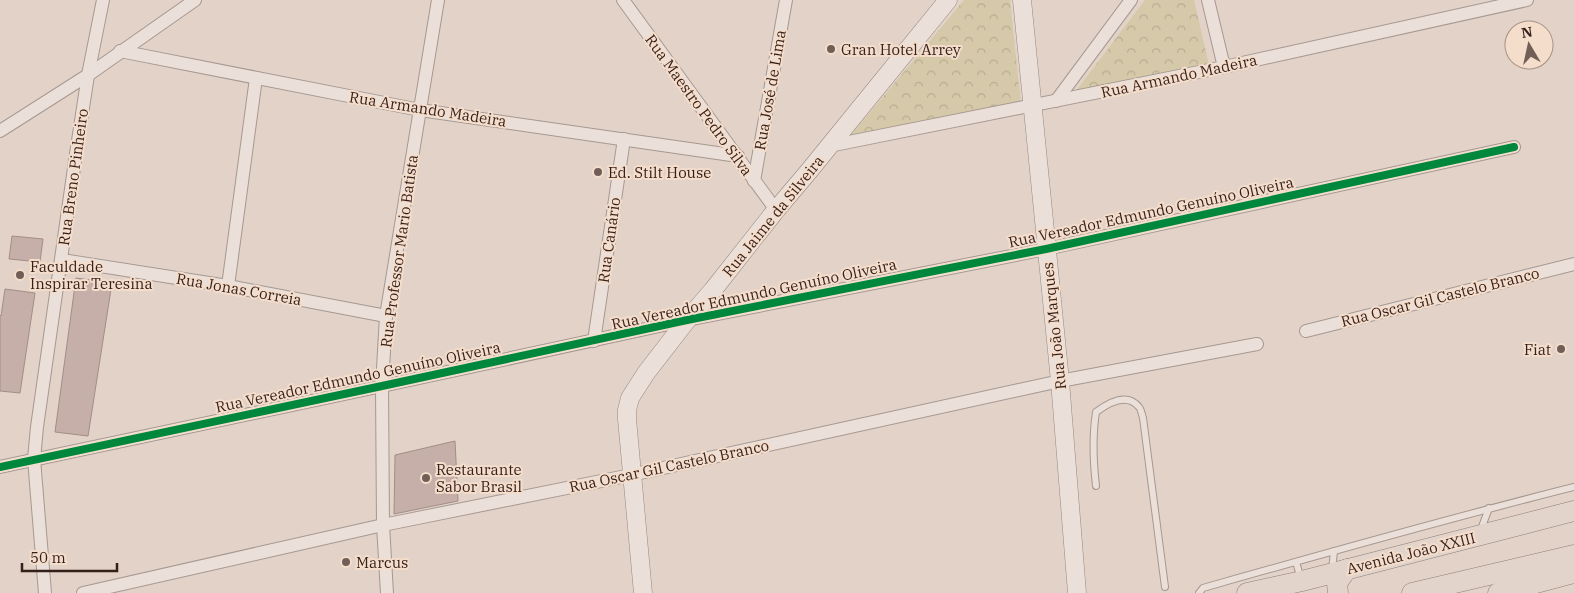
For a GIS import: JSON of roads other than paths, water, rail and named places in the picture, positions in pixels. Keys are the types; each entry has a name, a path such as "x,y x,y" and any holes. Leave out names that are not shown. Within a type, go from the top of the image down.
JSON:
{"main road":[{"name":"Avenida João XXIII","path":"1247,593 1306,587 1339,571 1574,511"},
{"path":"1412,593 1574,555"},
{"path":"1338,593 1339,571"},
{"path":"1498,593 1574,573"}],"street":[{"name":"Rua Breno Pinheiro","path":"44,593 34,459 37,427 88,75 103,0"},
{"path":"0,131 88,75 195,0"},
{"name":"Rua Professor Mario Batista","path":"387,593 383,525 382,386 386,316 438,0"},
{"name":"Rua Maestro Pedro Silva","path":"623,0 776,210"},
{"name":"Rua José de Lima","path":"754,181 786,0"},
{"name":"Rua Jaime da Silveira","path":"643,593 631,475 627,419 628,404 646,372 687,320 948,0"},
{"name":"Rua João Marques","path":"1022,0 1060,381 1077,593"},
{"path":"1056,101 1131,0"},
{"path":"1208,0 1224,67"},
{"name":"Rua Armando Madeira","path":"830,146 1224,67 1526,0"},
{"name":"Rua Armando Madeira","path":"120,51 420,110 738,156"},
{"path":"228,286 256,78"},
{"name":"Rua Canário","path":"594,341 624,139"},
{"name":"Rua Vereador Edmundo Genuíno Oliveira","path":"0,467 687,320 1046,249 1514,147"},
{"name":"Rua Jonas Correia","path":"62,260 228,286 386,316"},
{"name":"Rua Oscar Gil Castelo Branco","path":"1306,330 1574,264"},
{"name":"Rua Oscar Gil Castelo Branco","path":"82,593 383,525 631,475 1060,381 1257,344"}],"lane":[{"path":"1096,486 1092,434 1096,412 1111,401 1128,400 1139,407 1143,418 1165,587"},
{"path":"1199,593 1203,588 1490,508 1574,487"},
{"path":"1479,535 1490,508"},
{"path":"1334,551 1339,571"},
{"path":"1296,562 1306,587"}],"place":[{"name":"Gran Hotel Arrey","path":"831,49"},
{"name":"Ed. Stilt House","path":"598,172"},
{"name":"Faculdade Inspirar Teresina","path":"20,275"},
{"name":"Fiat","path":"1561,349"},
{"name":"Restaurante Sabor Brasil","path":"426,478"},
{"name":"Marcus","path":"346,562"}]}
